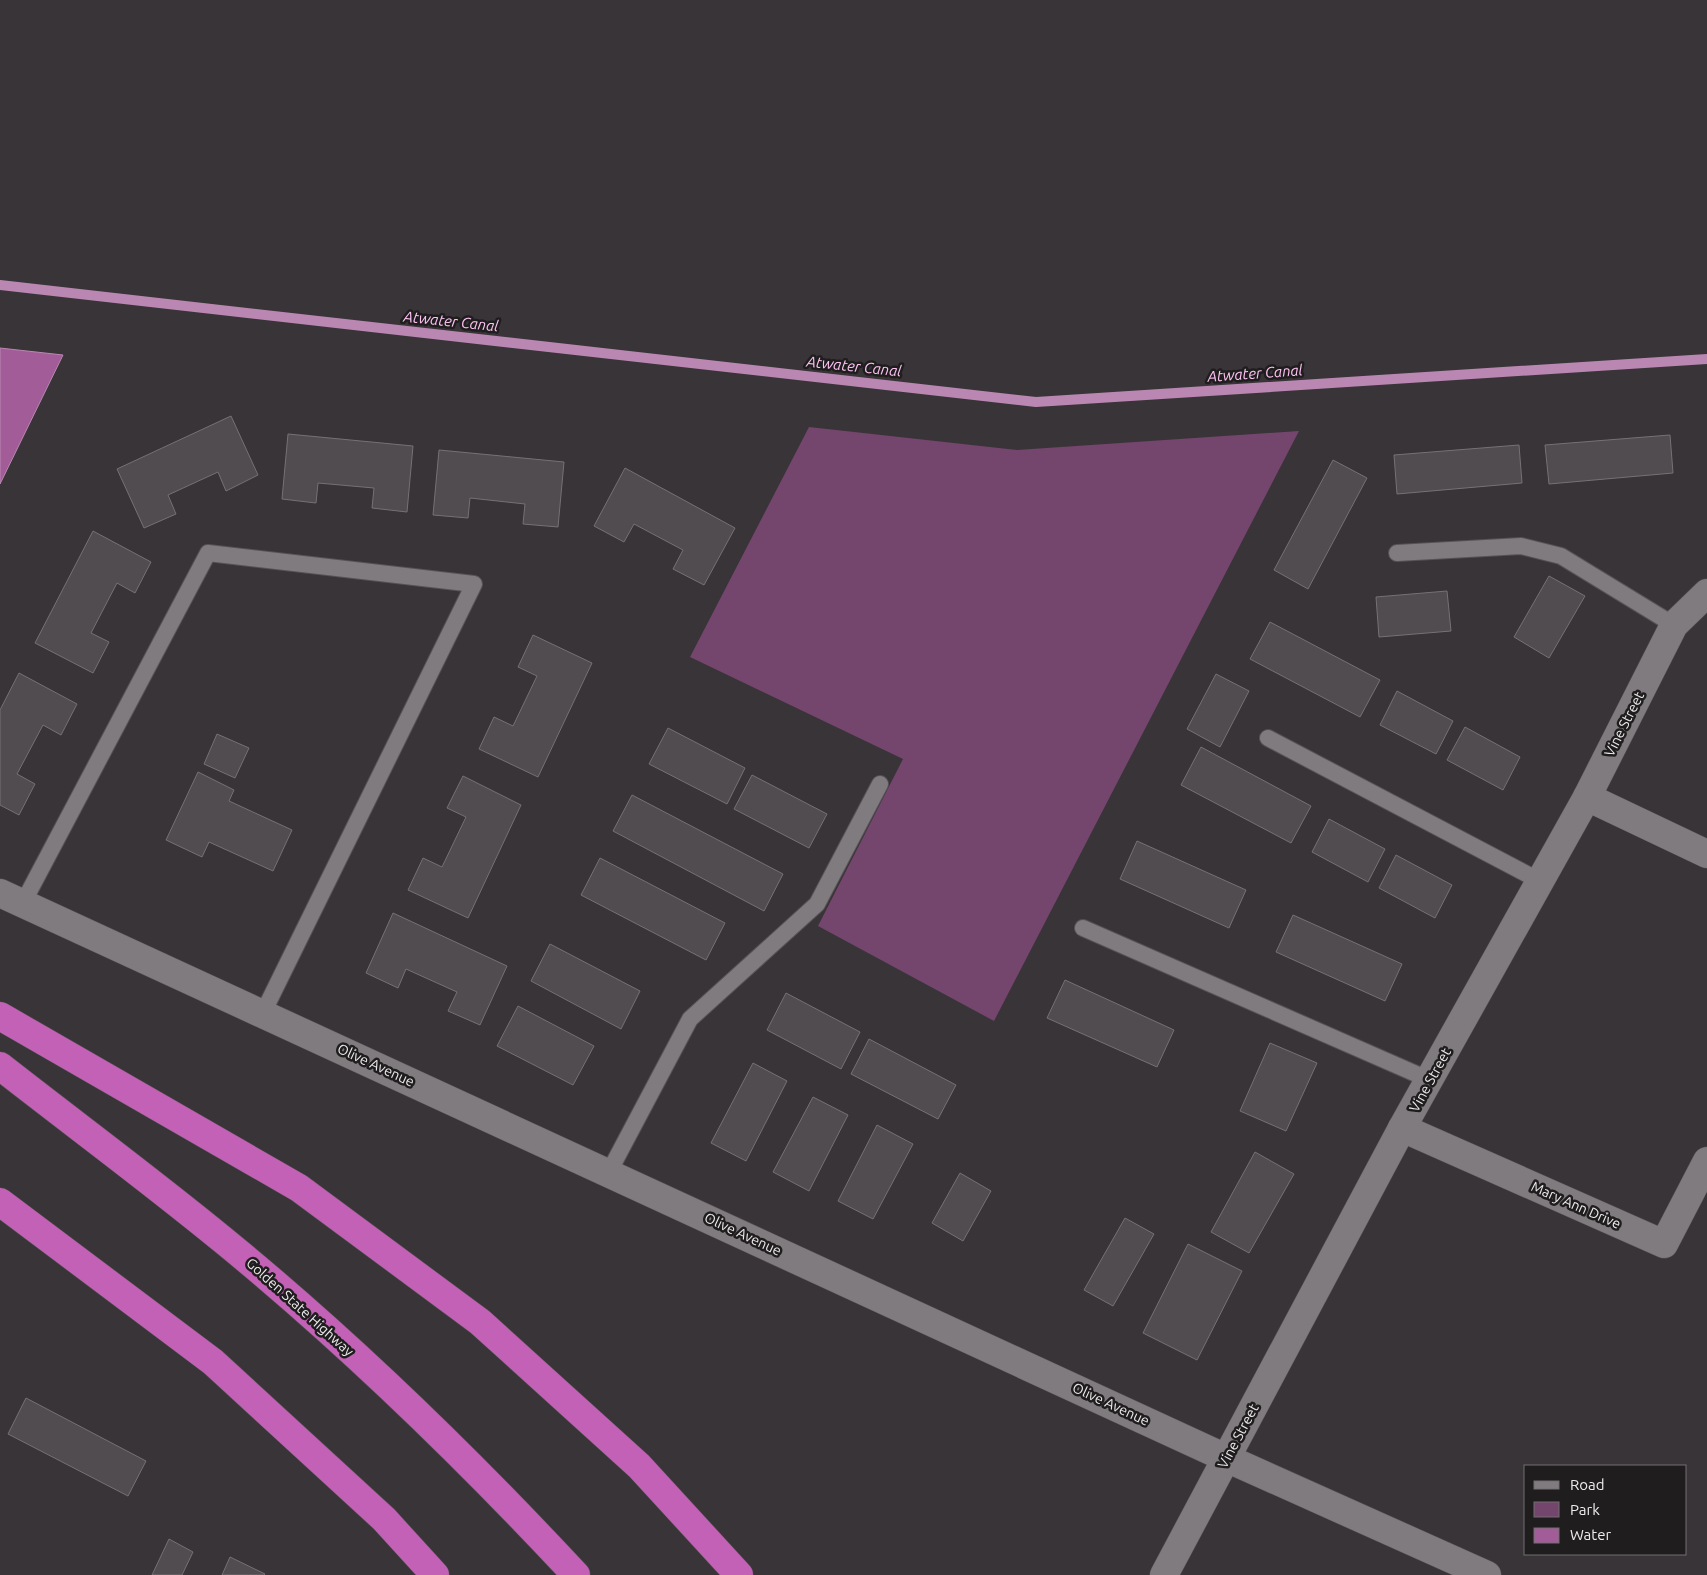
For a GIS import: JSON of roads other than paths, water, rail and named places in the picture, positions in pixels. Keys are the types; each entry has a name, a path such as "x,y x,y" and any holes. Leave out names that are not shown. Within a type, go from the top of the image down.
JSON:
{"highway":[{"path":"0,1016 299,1188 480,1322 639,1466 740,1575"},
{"name":"Golden State Highway","path":"0,1066 223,1240 315,1318 492,1485 576,1575"},
{"path":"0,1202 213,1362 384,1520 435,1575"}],"street":[{"name":"Vine Street","path":"1164,1575 1402,1128 1587,797 1674,625 1707,593"},
{"path":"1587,797 1707,854"},
{"name":"Olive Avenue","path":"12,898 1226,1458 1487,1575"},
{"name":"Mary Ann Drive","path":"1402,1128 1664,1244 1707,1161"}],"lane":[{"path":"1397,553 1521,546 1561,556 1674,625"},
{"path":"12,898 208,553 474,584 263,1013"},
{"path":"1268,738 1540,881"},
{"path":"609,1172 690,1019 817,904 880,784"},
{"path":"1083,928 1430,1080"}],"water":[{"path":"0,348 63,355 0,484"}],"waterway":[{"name":"Atwater Canal","path":"0,285 1036,402 1707,359"}]}
